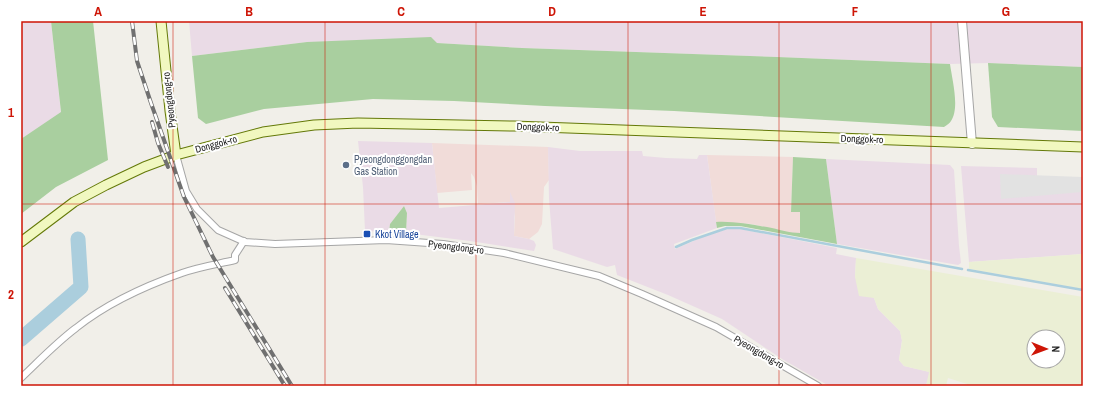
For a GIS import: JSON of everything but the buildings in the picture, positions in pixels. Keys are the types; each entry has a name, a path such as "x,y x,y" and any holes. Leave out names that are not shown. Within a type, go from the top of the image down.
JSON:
{"main road":[{"name":"Pyeongdong-ro","path":"161,21 176,155"},
{"name":"Donggok-ro","path":"21,242 74,202 144,167 176,155 263,132 314,125 358,123 514,126 1083,147"}],"street":[{"path":"962,21 972,144"},
{"name":"Pyeongdong-ro","path":"176,155 186,192 197,210 218,230 244,241 275,244 386,240 443,244 504,253 599,276 716,327 818,386"},
{"path":"21,378 56,344 76,327 92,317 122,299 164,280 183,273 236,260 235,256 244,241"}],"shaded area":[{"path":"21,21 51,21 61,113 21,139"},
{"path":"189,21 1083,21 1083,67 988,63 950,64 522,48 437,43 307,42 192,56"},
{"path":"358,141 432,143 439,208 510,202 510,192 515,203 514,236 534,241 536,245 534,251 406,233 407,213 404,206 390,224 389,232 365,231 363,187"},
{"path":"432,143 548,147 549,180 544,187 542,224 538,232 529,239 514,236 515,216 510,193 510,202 478,204 477,186 471,173 472,190 437,193"},
{"path":"548,147 580,151 642,151 643,156 666,158 697,159 699,155 707,155 717,228 674,244 675,249 705,236 728,229 740,229 837,248 836,254 856,258 855,277 874,298 878,309 900,331 902,340 899,360 904,366 930,372 926,386 829,386 782,359 722,319 668,295 617,275 615,265 607,267 553,249 549,199"},
{"path":"707,155 793,157 791,212 800,212 800,233 789,233 752,224 716,222"},
{"path":"826,159 950,165 954,170 961,263 958,265 837,244"},
{"path":"961,166 1037,168 1037,176 1083,178 1083,254 969,262"},
{"path":"1000,174 1082,177 1082,192 1001,199"}],"green space":[{"path":"51,21 93,21 108,160 56,187 21,214 21,139 61,112"},
{"path":"431,37 437,43 522,48 950,64 955,93 955,109 951,121 944,127 674,111 454,101 373,99 264,109 206,124 198,118 192,56 307,42"},
{"path":"988,63 1083,67 1083,131 998,127 992,117"},
{"path":"793,157 826,159 837,244 740,226 725,226 717,228 716,222 730,222 800,233 800,212 791,212"},
{"path":"404,206 407,213 406,233 389,232 390,224"},
{"path":"1083,254 1083,289 969,269 969,262"},
{"path":"856,258 1083,297 1083,386 967,386 967,384 948,378 946,386 926,386 929,372 904,366 899,360 902,341 900,331 878,309 874,298 859,296 855,277"}],"waterway":[{"path":"676,247 727,228 740,228 962,269"},
{"path":"21,339 81,287 78,239"},
{"path":"968,270 1083,290"}],"railway":[{"path":"132,21 137,61 184,197 213,257 292,386"},
{"path":"152,122 158,143 168,167"},
{"path":"225,288 285,386"}],"place":[{"name":"Pyeongdonggongdan Gas Station","path":"346,165"},
{"name":"Kkot Village","path":"367,234"}]}
